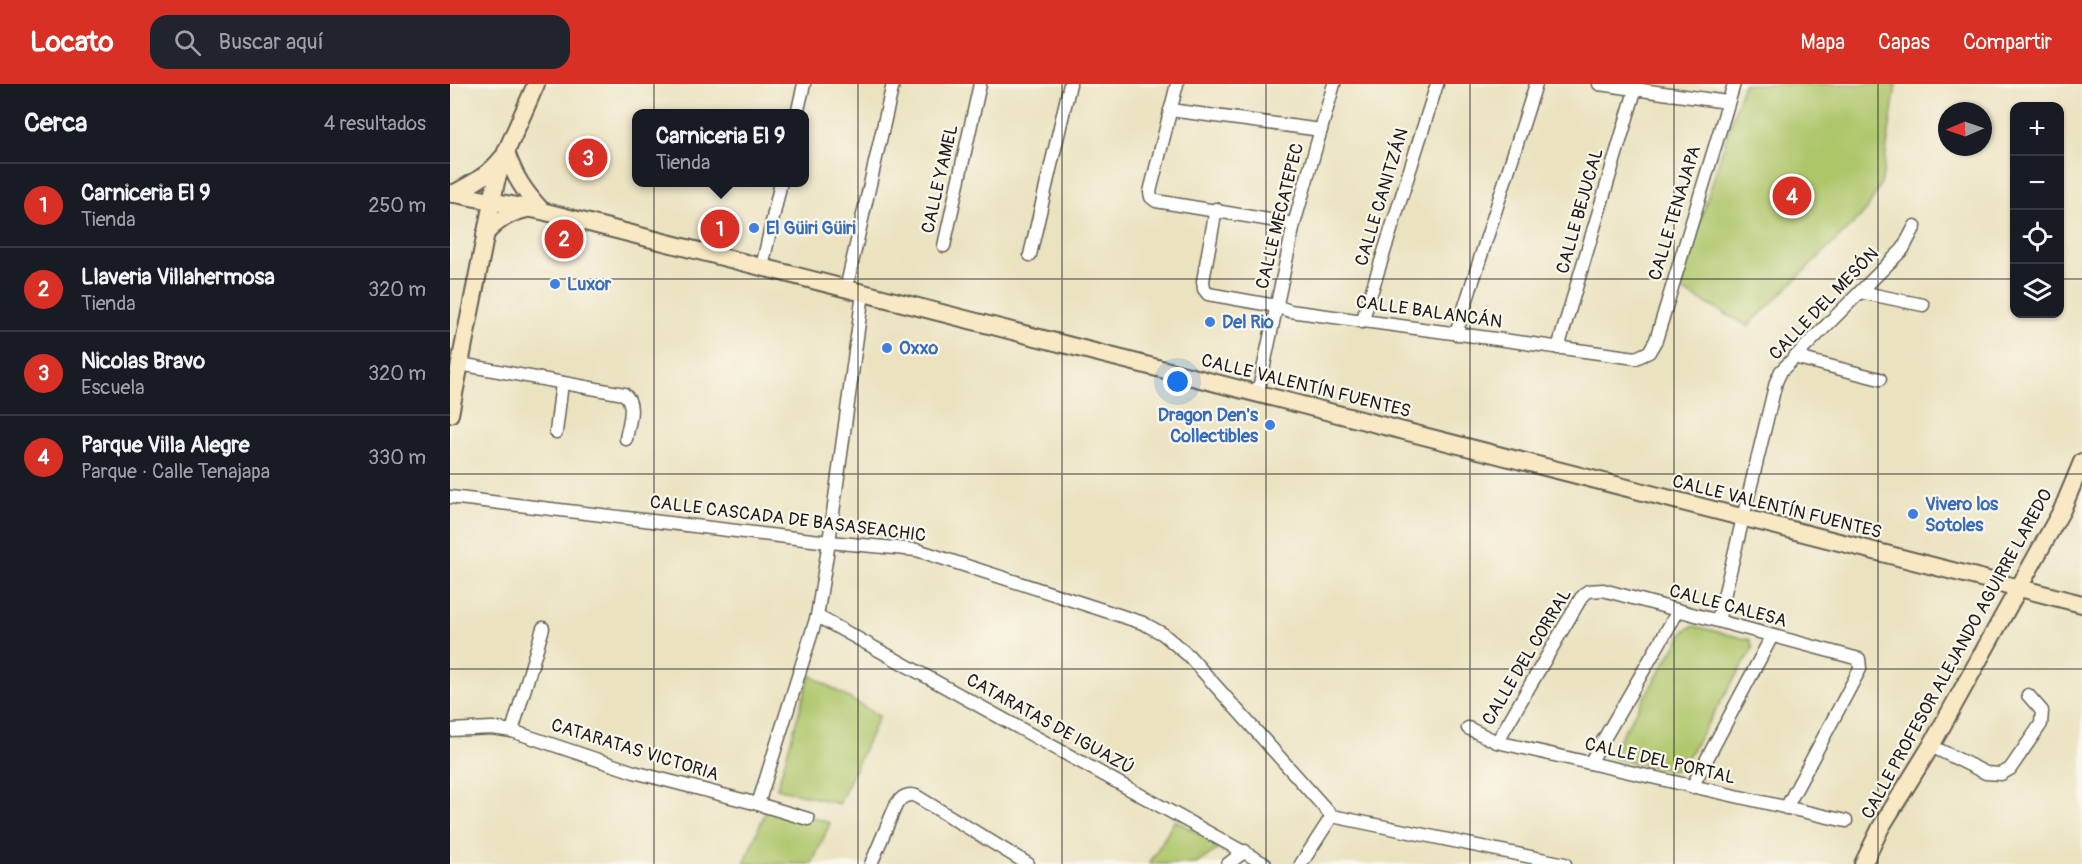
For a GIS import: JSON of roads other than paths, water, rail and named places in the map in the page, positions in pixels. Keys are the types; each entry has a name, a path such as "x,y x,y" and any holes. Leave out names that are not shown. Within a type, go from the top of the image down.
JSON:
{"street":[{"path":"450,414 492,201 506,152 536,84"},
{"path":"798,109 804,84"},
{"path":"846,289 893,84"},
{"name":"CALLE YAMEL","path":"944,246 980,84"},
{"path":"1030,255 1070,84"},
{"path":"1177,84 1150,190 1151,197 1156,201 1216,209 1294,224"},
{"name":"CALLE MECATEPEC","path":"1255,393 1260,384 1294,224 1334,84"},
{"name":"CALLE CANITZÁN","path":"1362,321 1437,84"},
{"path":"1456,334 1536,84"},
{"path":"1599,84 1635,86 1727,102"},
{"name":"CALLE TENAJAPA","path":"1649,352 1656,339 1734,84"},
{"name":"CALLE BEJUCAL","path":"1558,348 1635,86"},
{"path":"1170,110 1320,130"},
{"path":"451,193 478,181 493,169 506,152"},
{"path":"485,234 498,220 511,212 536,210 513,174 506,152"},
{"path":"762,267 780,187"},
{"name":"CALLE VALENTÍN FUENTES","path":"451,193 536,210 2082,604"},
{"name":"CALLE BALANCÁN","path":"1216,209 1203,281 1205,291 1211,294 1276,306 1290,311 1558,348 1636,358 1649,352"},
{"name":"CALLE DEL MESÓN","path":"1718,621 1780,371 1903,249 1915,226"},
{"path":"1860,292 1923,305"},
{"path":"758,804 817,616 863,293"},
{"path":"1794,357 1880,379"},
{"path":"460,364 627,396 631,406 626,439"},
{"path":"556,432 562,383"},
{"name":"CALLE PROFESOR ALEJANDO AGUIRRE LAREDO","path":"1863,864 1881,827 1931,746 2062,510 2082,462"},
{"name":"CALLE CASCADA DE BASASEACHIC","path":"450,497 829,542 917,550 1143,623 1163,633 1188,656 1332,816"},
{"name":"CALLE CALESA","path":"1588,591 1604,590 1859,659 1860,669 1786,808"},
{"name":"CALLE DEL CORRAL","path":"1497,742 1581,598 1588,591"},
{"path":"1590,763 1678,611"},
{"name":"CATARATAS DE IGUAZÚ","path":"817,616 1265,864"},
{"path":"512,730 543,628"},
{"path":"1692,787 1772,636"},
{"path":"1931,746 1986,774 2001,774 2010,769 2041,724 2042,711 2028,695"},
{"name":"CATARATAS VICTORIA","path":"450,730 492,728 512,730 634,772 808,819"},
{"name":"CALLE DEL PORTAL","path":"1468,728 1497,742 1846,821"},
{"path":"871,864 896,805 906,796 916,796 1028,864"},
{"path":"1301,864 1332,816 1565,864"},
{"path":"1228,864 1245,851"}],"place":[{"name":"Nicolas Bravo","path":"588,158"},
{"name":"Parque Villa Alegre","path":"1792,196"},
{"name":"El Güiri Güiri","path":"754,228"},
{"name":"Carniceria El 9","path":"720,229"},
{"name":"Llaveria Villahermosa","path":"564,239"},
{"name":"Luxor","path":"555,284"},
{"name":"Del Rio","path":"1210,322"},
{"name":"Oxxo","path":"887,348"},
{"name":"Dragon Den's Collectibles","path":"1270,425"},
{"name":"Vivero los Sotoles","path":"1913,514"}]}
